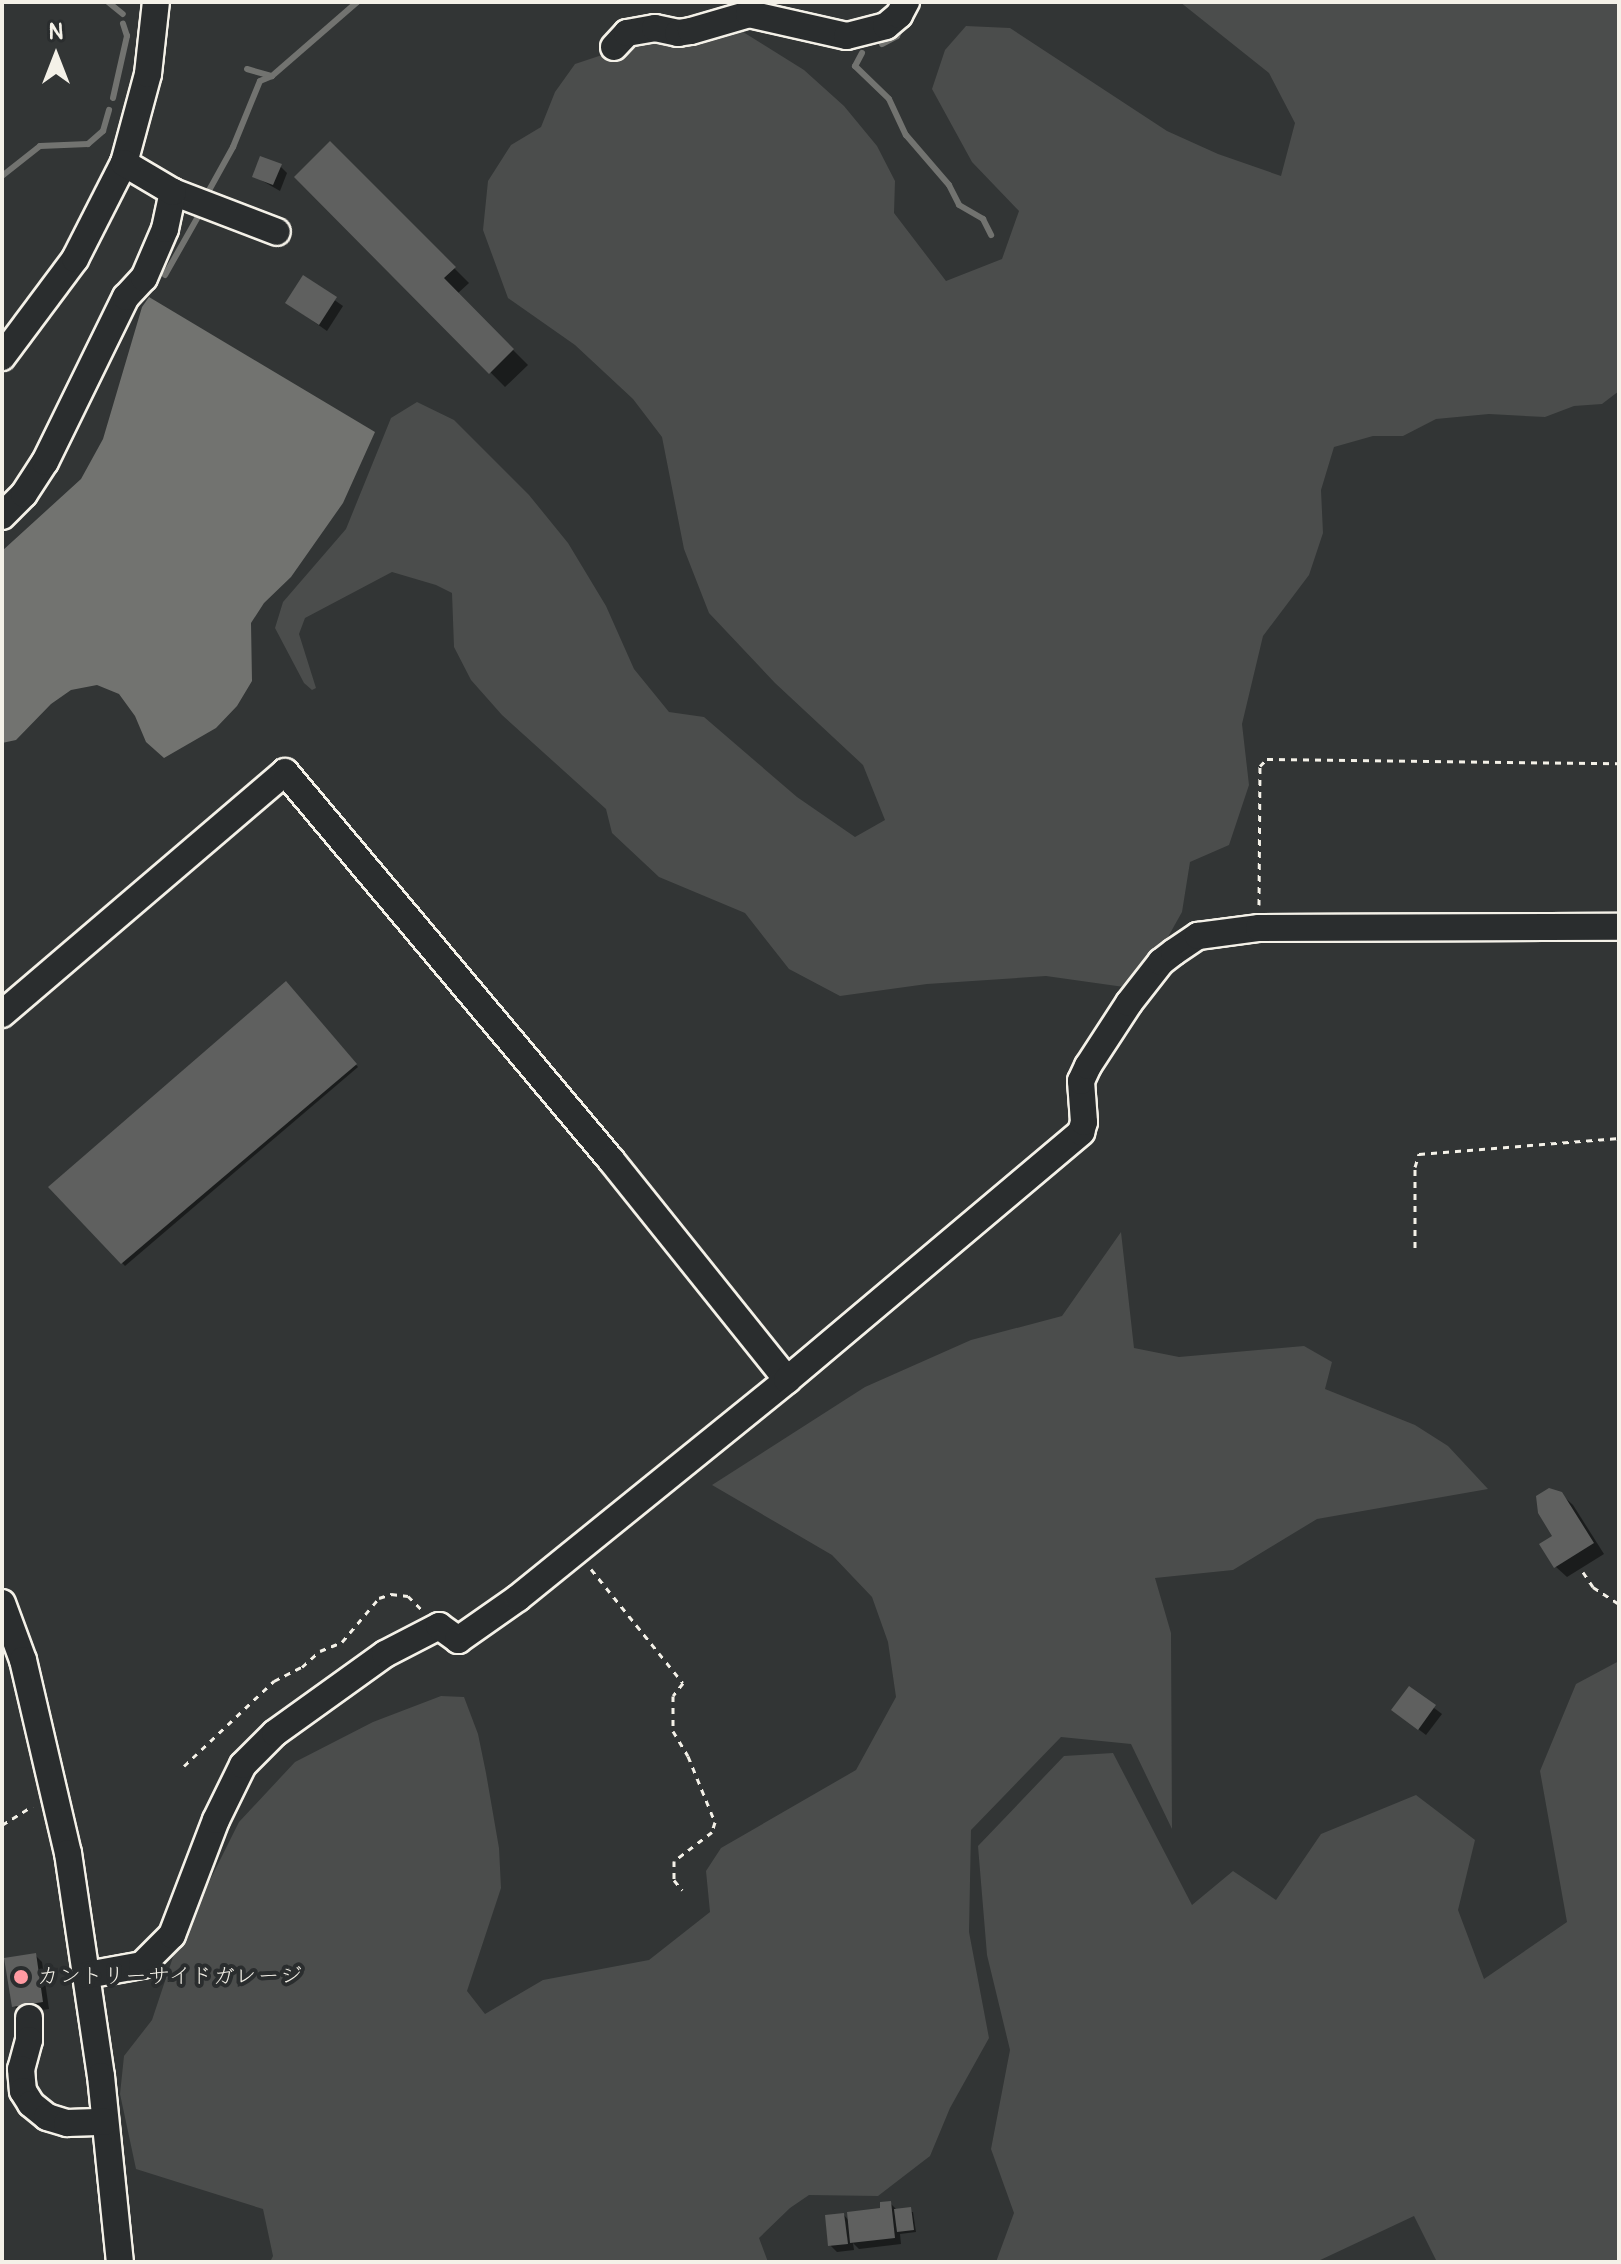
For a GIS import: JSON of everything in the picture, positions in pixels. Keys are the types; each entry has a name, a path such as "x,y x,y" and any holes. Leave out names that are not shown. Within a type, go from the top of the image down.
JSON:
{"street":[{"path":"614,47 627,33 655,28 678,33 691,31 749,14 847,36 886,26 899,15 906,2"},
{"path":"2,357 75,259 124,163 148,74 152,3"},
{"path":"124,163 173,192 277,232"},
{"path":"2,516 24,494 45,462 126,297 144,278 165,229 173,192"},
{"path":"2,1014 285,772 611,1160 787,1380"},
{"path":"87,1975 142,1965 172,1935 229,1792 243,1765 264,1743 385,1654 439,1626 458,1640 577,1551 787,1380 1081,1132 1084,1122 1081,1081 1088,1066 1129,1003 1161,962 1198,936 1259,928 1619,927"},
{"path":"2,1603 23,1660 68,1853 87,1975 120,2262"},
{"path":"29,2018 29,2040 21,2069 23,2091 31,2104 47,2117 67,2123 105,2122"}],"path":[{"path":"1259,928 1260,766 1267,759 1619,763"},
{"path":"1415,1248 1415,1167 1419,1154 1619,1138"},
{"path":"577,1551 683,1683 673,1696 673,1731 688,1756 715,1822 712,1832 674,1861 674,1880 682,1890"},
{"path":"1583,1572 1593,1587 1619,1604"},
{"path":"184,1766 274,1681 302,1667 320,1651 342,1642 379,1598 391,1594 408,1596 439,1626"},
{"path":"2,1825 54,1794"}],"shaded area":[{"path":"1180,2 1617,2 1619,391 1602,404 1574,406 1545,417 1489,414 1436,419 1403,436 1373,436 1334,447 1321,490 1323,533 1309,575 1263,636 1242,724 1249,785 1229,845 1190,862 1182,912 1159,953 1124,987 1046,976 927,984 840,996 789,969 745,913 659,877 612,833 606,809 502,715 471,680 454,647 452,593 436,585 392,572 305,618 299,634 316,688 312,690 304,683 275,628 283,602 346,529 391,418 417,402 454,420 529,495 568,543 606,606 634,669 669,712 704,717 797,797 855,837 885,820 863,765 775,683 709,613 684,549 662,437 633,399 575,345 508,298 483,230 488,181 511,145 541,127 555,92 575,64 656,37 675,45 700,45 735,27 804,70 844,106 877,146 895,181 894,213 946,281 1002,259 1019,211 972,162 932,89 945,50 966,26 1010,28 1167,131 1218,154 1281,176 1295,123 1269,73"},
{"path":"149,297 375,432 343,503 291,577 264,603 251,623 252,681 237,706 216,728 164,758 146,742 135,716 119,694 97,685 71,690 51,704 16,740 2,743 2,551 81,479 103,439 142,307"},
{"path":"1121,1232 1134,1348 1179,1357 1304,1346 1332,1362 1325,1389 1415,1425 1448,1446 1488,1489 1317,1519 1233,1570 1155,1578 1171,1633 1172,1829 1131,1744 1061,1737 971,1830 969,1932 989,2038 950,2108 930,2156 878,2196 809,2195 790,2208 759,2238 768,2262 270,2262 273,2256 263,2209 136,2169 120,2094 124,2056 152,2020 176,1948 239,1822 295,1762 373,1722 441,1696 464,1697 478,1734 499,1848 501,1888 467,1991 485,2014 543,1980 649,1960 710,1912 706,1871 721,1848 856,1770 896,1697 888,1642 872,1597 832,1555 712,1485 865,1387 971,1340 1062,1316"},
{"path":"1619,1661 1619,2262 1437,2262 1414,2216 1316,2262 996,2262 1014,2213 991,2149 1010,2050 987,1955 978,1846 1064,1756 1113,1753 1192,1905 1233,1871 1276,1900 1321,1834 1416,1795 1475,1840 1458,1910 1484,1979 1567,1922 1540,1771 1576,1684"}],"building":[{"path":"330,141 456,267 444,278 514,349 489,374 294,177"},
{"path":"260,156 282,164 273,185 252,177"},
{"path":"303,275 337,297 319,325 285,303"},
{"path":"286,981 357,1064 121,1264 48,1187"},
{"path":"1549,1488 1562,1492 1594,1543 1554,1568 1539,1544 1552,1536 1538,1513 1536,1496"},
{"path":"1409,1686 1436,1705 1418,1730 1391,1710"},
{"path":"36,1953 43,2002 12,2007 4,1958"},
{"path":"891,2201 895,2238 850,2243 847,2212 880,2208 880,2202"},
{"path":"911,2207 914,2230 897,2232 894,2209"},
{"path":"844,2213 848,2244 828,2246 825,2215"}],"waterway":[{"path":"108,2 123,14"},
{"path":"247,69 272,76 357,2"},
{"path":"113,98 127,36 123,24"},
{"path":"882,44 897,36 902,26"},
{"path":"862,53 855,66 889,99 906,135 949,185 959,205 983,219 991,235"},
{"path":"207,194 233,147 260,81 272,76"},
{"path":"2,176 40,146 88,144 103,131 109,110"},
{"path":"165,275 199,215"}],"place":[{"name":"カントリーサイドガレージ","path":"21,1977"}]}
